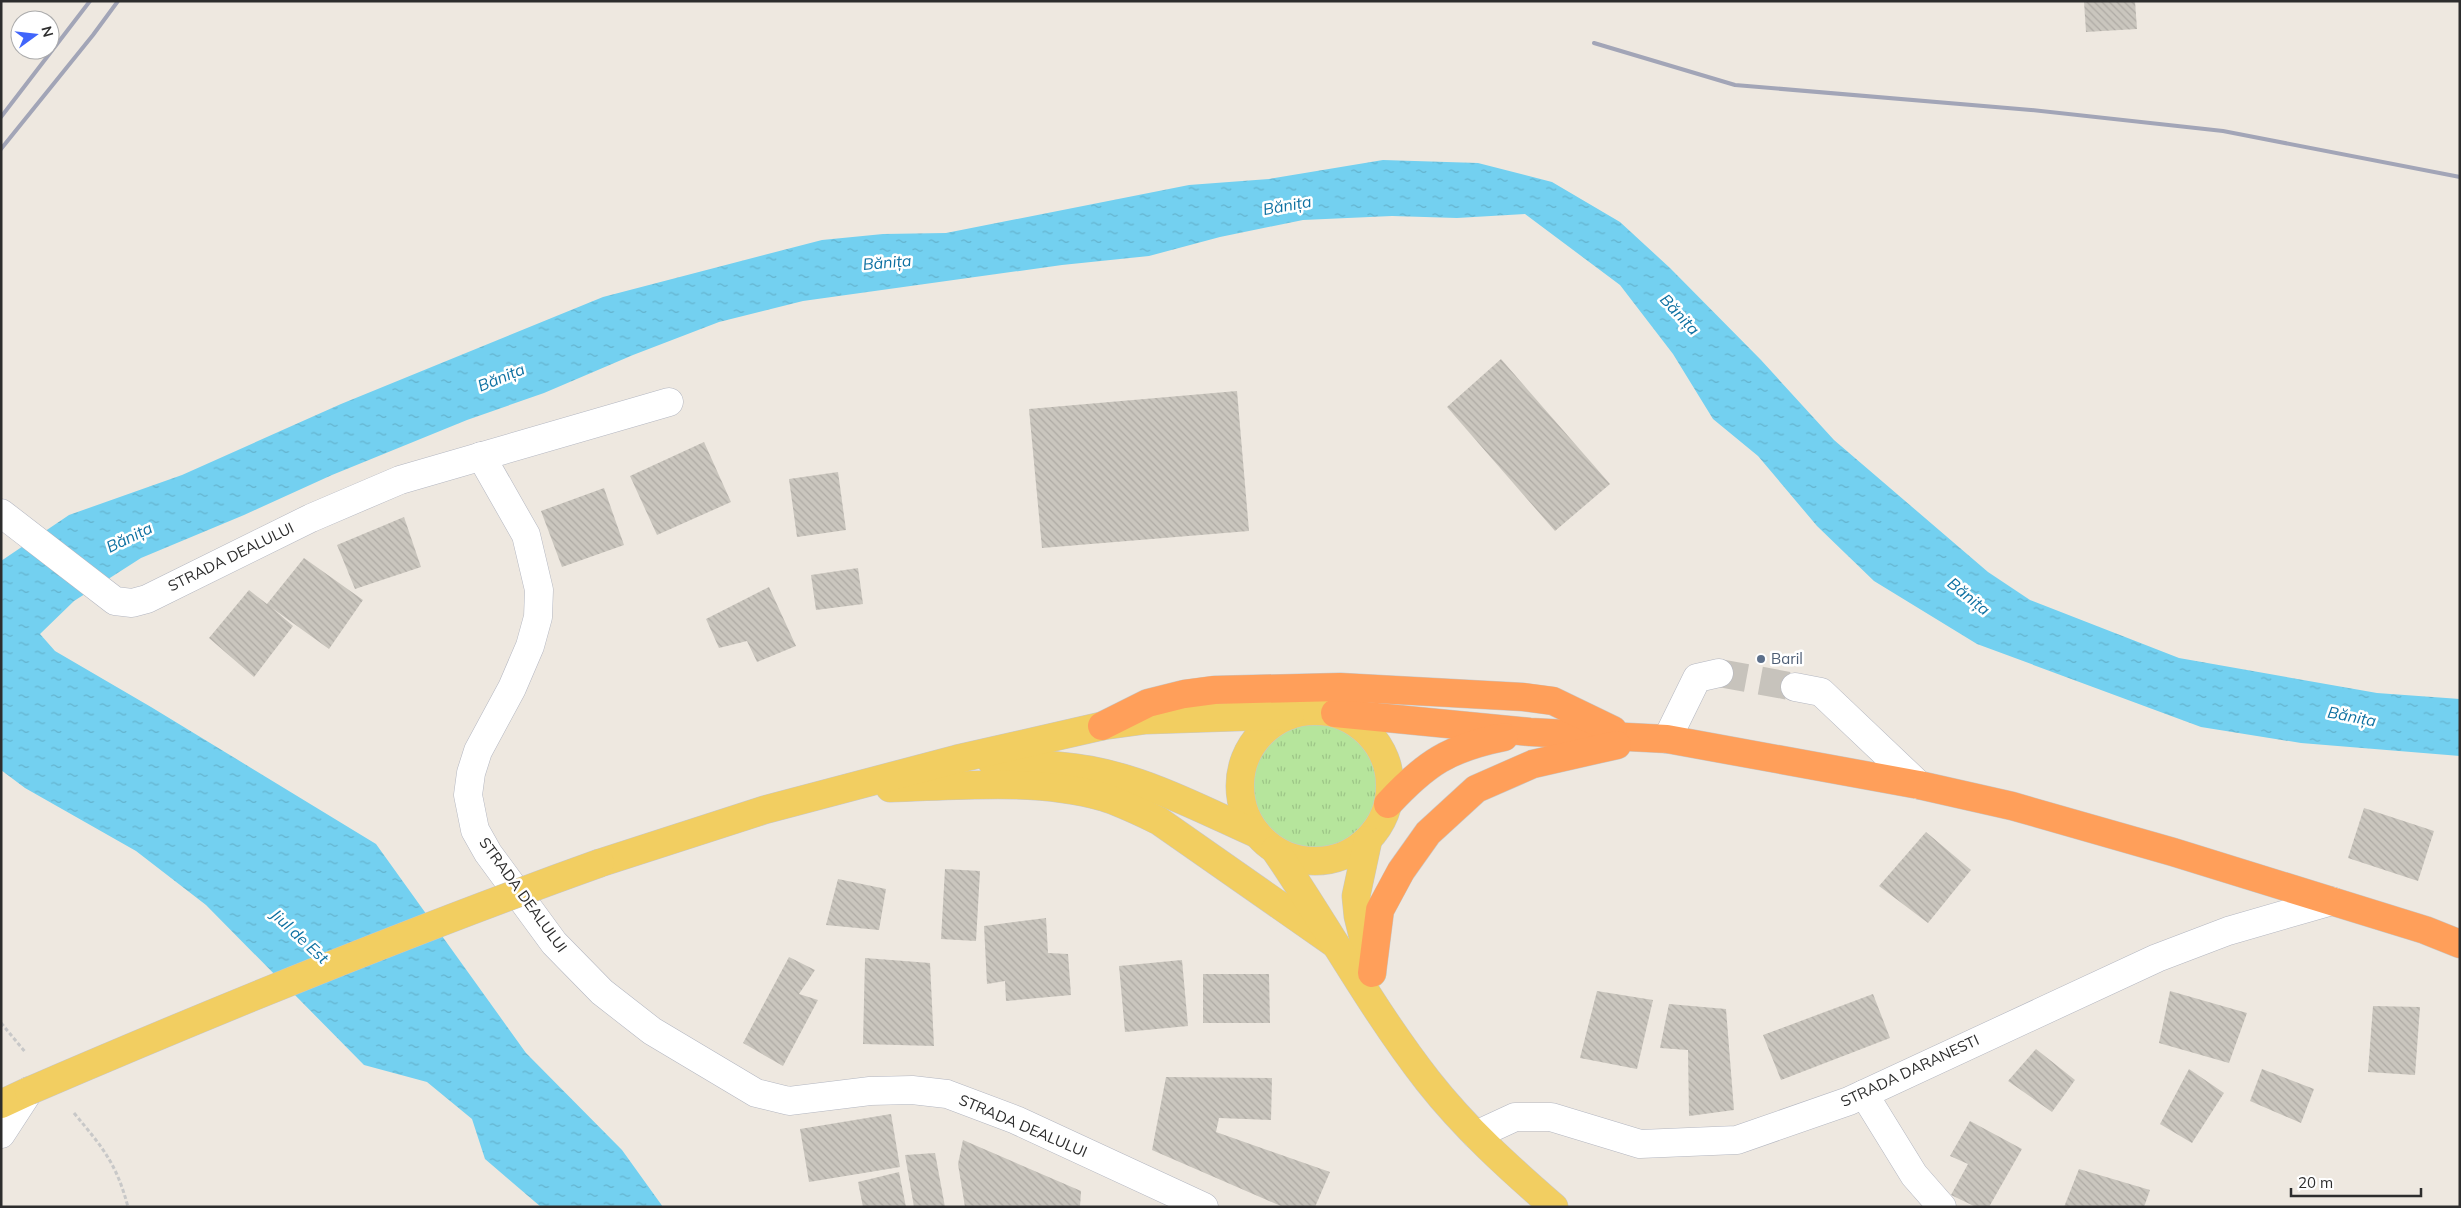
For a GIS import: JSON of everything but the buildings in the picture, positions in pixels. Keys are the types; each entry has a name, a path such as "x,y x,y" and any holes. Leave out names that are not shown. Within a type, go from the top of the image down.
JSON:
{"highway":[{"path":"1102,726 1148,703 1184,694 1214,690 1340,687 1464,692 1553,701 1647,737"},
{"path":"1335,713 1530,732 1647,737 1919,785 2012,806 2332,901 2425,930 2460,944"},
{"path":"1388,804 1427,768 1448,753 1471,744 1530,732"},
{"path":"1372,973 1380,910 1401,871 1428,833 1476,789 1533,764 1647,737"}],"main road":[{"path":"1,1104 224,1007 508,896 600,863 764,810 957,759 1102,726 1146,720 1290,715 1313,710 1335,713 1356,723 1374,738 1386,758 1390,781 1388,804 1380,824 1368,840 1351,852 1333,859 1313,861 1294,858 1266,842 1166,793 1135,782 1091,770 1050,764 957,759"},
{"path":"1290,715 1268,726 1252,744 1242,766 1240,790 1245,814 1305,893 1335,944 1428,1081 1476,1136 1554,1207"},
{"path":"846,788 1016,786 1068,790 1102,797 1128,806 1159,821 1335,944"},
{"path":"1368,840 1356,896 1358,916 1383,1017"}],"street":[{"name":"STRADA DEALULUI","path":"8,518 115,601 132,603 147,599 311,518 400,480 669,402"},
{"name":"STRADA DEALULUI","path":"481,456 526,535 539,590 538,616 530,646 512,688 478,751 471,773 468,795 476,830 488,853 554,943 602,992 652,1031 756,1094 789,1100 878,1091 912,1090 947,1094 1016,1120 1204,1207"},
{"path":"1647,737 1697,678 1719,673"},
{"path":"1796,687 1821,692 1919,785"},
{"name":"STRADA DARANESTI","path":"1476,1136 1515,1117 1552,1117 1640,1144 1737,1140 1849,1101 2157,958 2228,931 2332,901"},
{"path":"1,1134 29,1091"},
{"path":"1864,1094 1914,1175 1942,1207"}],"green space":[{"path":"1315,712 1343,718 1367,734 1383,758 1389,786 1383,814 1367,838 1343,854 1315,860 1287,854 1263,838 1247,814 1241,786 1247,758 1263,734 1287,718"}],"water":[{"path":"1383,160 1478,163 1552,182 1620,222 1670,268 1761,360 1834,440 1988,572 2030,600 2179,658 2377,693 2460,699 2460,756 2301,743 2201,727 1977,644 1874,581 1817,526 1758,456 1713,419 1673,354 1620,285 1525,214 1457,218 1392,216 1303,220 1220,237 1149,256 1062,265 803,301 719,322 633,355 544,393 467,420 332,475 244,515 141,558 74,601 40,634 55,651 376,844 526,1053 622,1150 663,1207 541,1207 485,1159 472,1119 427,1082 364,1065 206,905 136,851 25,788 1,770 1,561 69,515 182,475 341,404 603,297 822,240 883,234 946,233 1189,185 1269,179"}],"tunnel":[{"path":"1719,673 1795,687"}],"railway":[{"path":"1,117 90,1"},
{"path":"1,149 118,1"},
{"path":"1594,43 1735,85 2031,110 2223,131 2460,177"}],"place":[{"name":"Baril","path":"1761,659"}],"water label":[{"name":"Bănița","path":"1287,205"},
{"name":"Bănița","path":"887,262"},
{"name":"Bănița","path":"1680,314"},
{"name":"Bănița","path":"501,377"},
{"name":"Bănița","path":"129,537"},
{"name":"Bănița","path":"1969,596"},
{"name":"Bănița","path":"2352,716"},
{"name":"Jiul de Est","path":"300,936"}]}
